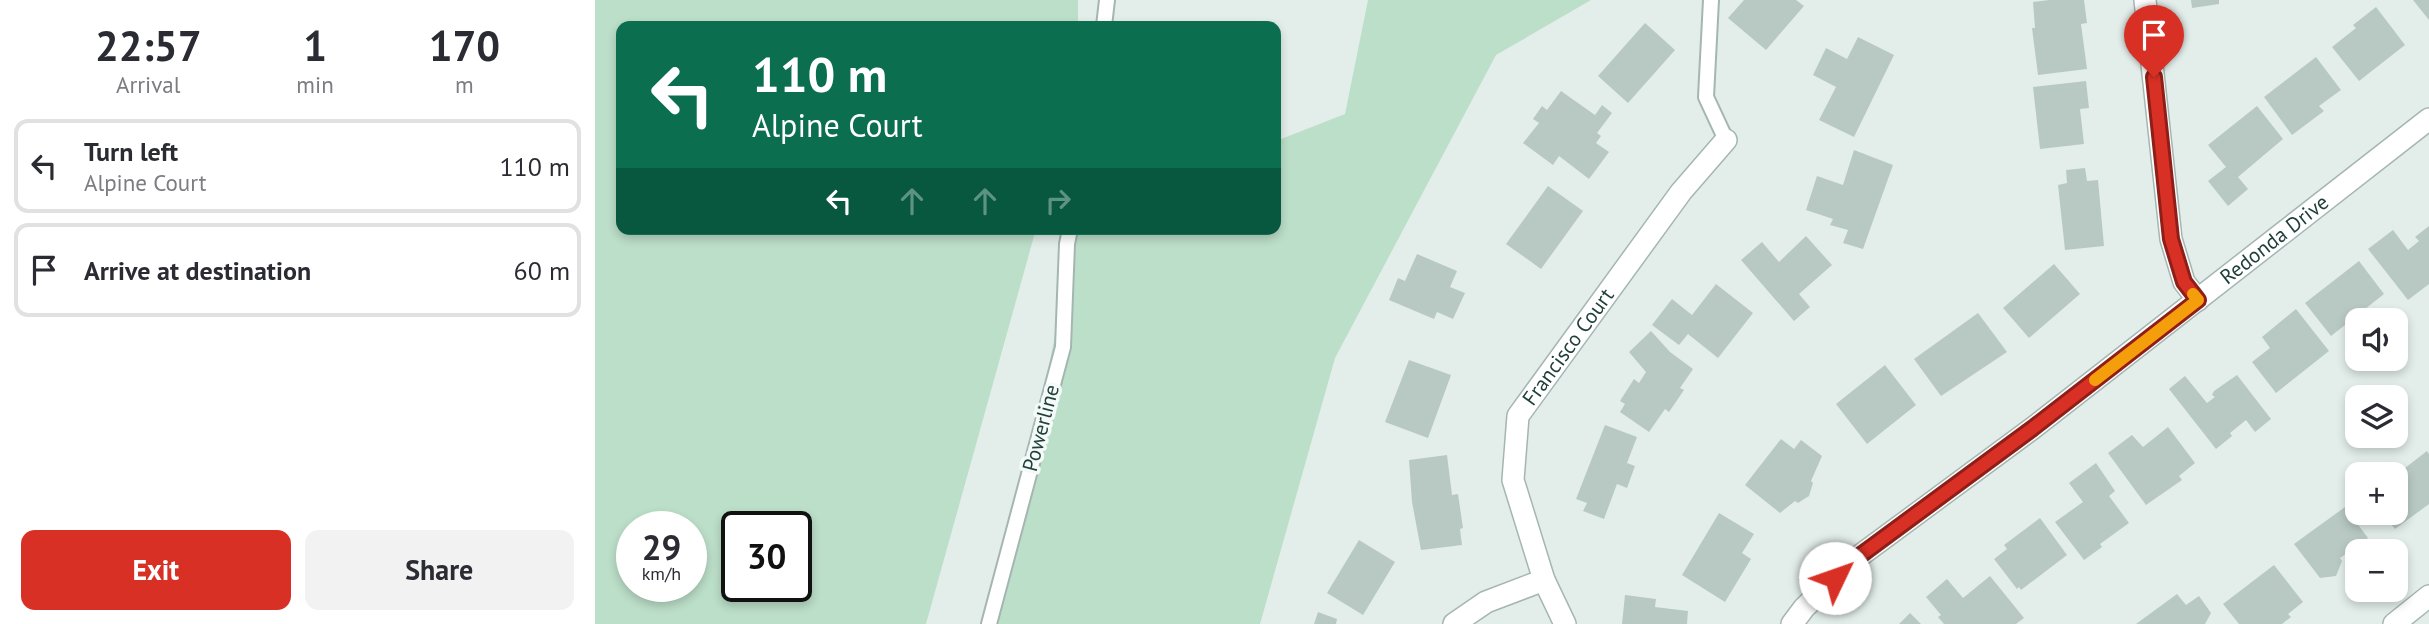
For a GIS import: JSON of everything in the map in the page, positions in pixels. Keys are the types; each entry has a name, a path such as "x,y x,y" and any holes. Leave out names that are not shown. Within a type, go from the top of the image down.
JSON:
{"street":[{"path":"2145,0 2171,239 2184,282 2198,300"},
{"name":"Redonda Drive","path":"1793,624 1804,608 1850,563 2033,428 2429,119"},
{"name":"Francisco Court","path":"1565,624 1544,580 1513,480 1518,416 1681,192 1725,140"},
{"path":"1454,624 1486,602 1544,580"},
{"path":"2394,624 2429,596"}],"lane":[{"path":"1105,21 1107,0"},
{"path":"1711,0 1706,97 1725,140"},
{"name":"Powerline","path":"989,624 1063,346 1069,235"}],"green space":[{"path":"595,0 1078,0 1078,21 616,21 616,235 1034,235 926,624 595,624"},
{"path":"1368,0 1591,0 1496,55 1335,358 1260,624 998,624 1075,235 1281,235 1281,139 1345,114"}],"building":[{"path":"1744,0 1796,0 1804,6 1766,50 1728,18"},
{"path":"2084,0 2087,23 2081,24 2087,69 2038,75 2032,28 2035,28 2033,2"},
{"path":"2191,0 2219,0 2219,4 2192,8"},
{"path":"2413,0 2429,0 2429,20"},
{"path":"2376,7 2405,45 2359,81 2332,47 2356,28 2353,25"},
{"path":"1645,23 1675,50 1628,103 1598,76"},
{"path":"1858,37 1894,55 1854,137 1819,120 1836,87 1813,75 1826,48 1847,59"},
{"path":"2316,57 2341,90 2319,106 2324,111 2292,135 2264,97"},
{"path":"2086,81 2089,108 2080,109 2084,144 2040,149 2033,87"},
{"path":"1561,91 1595,115 1602,105 1612,113 1597,133 1601,136 1596,143 1609,152 1589,179 1559,156 1553,165 1523,143 1539,123 1533,119 1542,106 1547,110"},
{"path":"2257,106 2283,139 2238,177 2248,189 2228,206 2208,181 2226,167 2208,145"},
{"path":"1854,150 1893,165 1863,249 1843,243 1848,230 1830,225 1833,219 1806,210 1817,176 1843,185"},
{"path":"2085,168 2087,181 2098,180 2104,246 2065,250 2058,185 2067,183 2066,170"},
{"path":"1548,186 1583,211 1541,269 1506,244"},
{"path":"2429,226 2429,284 2408,300 2368,249 2393,230 2408,250 2419,241 2415,237"},
{"path":"1806,236 1832,265 1799,294 1810,307 1794,321 1741,260 1762,242 1779,262"},
{"path":"1417,254 1457,271 1450,287 1465,293 1453,319 1437,312 1434,319 1389,300 1398,278 1405,281"},
{"path":"2359,261 2384,294 2366,308 2345,308 2345,325 2331,336 2305,303"},
{"path":"2054,264 2080,294 2029,338 2003,308"},
{"path":"1716,284 1753,313 1718,358 1688,334 1679,345 1652,325 1672,299 1692,315"},
{"path":"2296,309 2329,351 2276,393 2252,362 2270,348 2262,337"},
{"path":"1978,313 2007,352 1941,396 1914,359"},
{"path":"1651,331 1670,352 1693,369 1680,388 1684,390 1669,412 1665,409 1649,432 1620,412 1625,404 1620,401 1634,379 1639,383 1646,372 1629,352"},
{"path":"1409,360 1451,375 1428,438 1385,422"},
{"path":"1885,365 1916,405 1867,444 1836,404"},
{"path":"2237,375 2271,419 2255,432 2246,420 2216,449 2169,389 2185,376 2207,403 2215,397 2212,395 2214,391"},
{"path":"1605,425 1637,437 1627,463 1635,466 1627,488 1617,484 1604,519 1583,511 1587,503 1576,499"},
{"path":"2168,427 2195,463 2179,476 2182,480 2146,505 2108,453 2132,435 2143,447"},
{"path":"1781,439 1794,449 1801,440 1822,456 1811,481 1813,483 1809,496 1798,503 1795,501 1780,513 1745,485"},
{"path":"2427,451 2429,454 2429,504 2408,519 2408,466"},
{"path":"1447,455 1452,495 1458,494 1463,528 1460,529 1462,545 1421,550 1412,502 1409,460"},
{"path":"2096,463 2115,491 2109,496 2129,523 2100,544 2102,547 2084,560 2055,522 2083,502 2069,483"},
{"path":"2345,507 2345,525 2358,525 2368,538 2345,539 2345,554 2340,558 2342,561 2336,576 2320,578 2294,544"},
{"path":"1719,513 1754,534 1742,553 1751,559 1725,602 1682,575"},
{"path":"2040,518 2067,555 2021,590 2019,587 2017,589 1994,559 2007,549 2004,545"},
{"path":"1359,540 1395,562 1363,615 1327,593"},
{"path":"2274,565 2303,602 2288,614 2291,617 2282,624 2239,624 2223,604"},
{"path":"1990,576 2024,618 2016,624 1944,624 1938,617 1941,615 1926,597 1947,579 1963,598"},
{"path":"2177,594 2186,605 2199,596 2211,613 2205,624 2136,624"},
{"path":"1625,595 1656,599 1655,607 1688,611 1687,624 1622,624"},
{"path":"1318,612 1337,619 1336,624 1314,624"},
{"path":"1910,613 1921,624 1899,624"}],"slow traffic":[{"path":"2095,380 2198,300 2193,294"}],"route":[{"path":"1835,578 1850,563 2033,428 2198,300 2184,282 2171,239 2154,77"}]}
